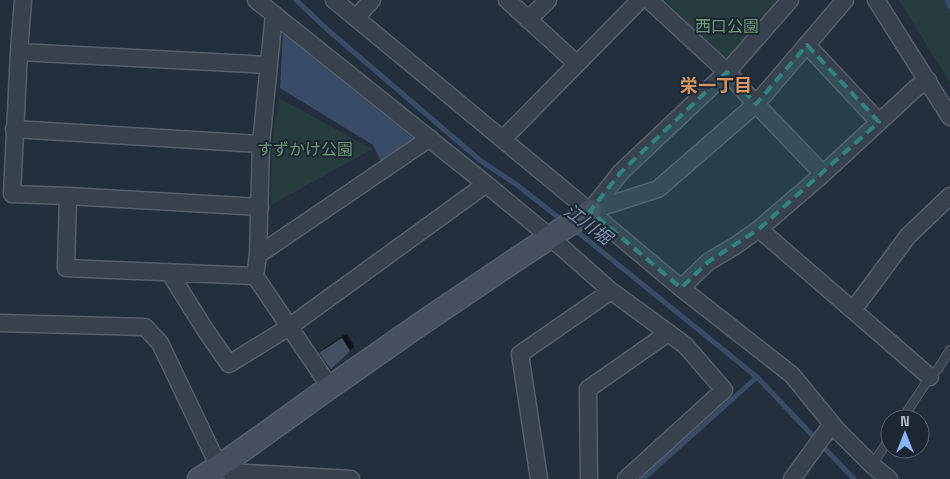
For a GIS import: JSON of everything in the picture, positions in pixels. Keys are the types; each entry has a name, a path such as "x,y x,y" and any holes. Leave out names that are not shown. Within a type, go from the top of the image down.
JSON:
{"street":[{"path":"23,0 14,129 12,194 260,207"},
{"path":"256,0 430,138 550,237 611,291 684,346 724,390 626,479"},
{"path":"334,0 681,288 792,375 832,424 872,465 889,479"},
{"path":"356,18 372,0"},
{"path":"506,0 576,63"},
{"path":"528,20 548,0"},
{"path":"503,139 640,0"},
{"path":"649,0 727,72 823,174"},
{"path":"590,211 621,172 727,72 790,0"},
{"path":"207,475 330,387 590,211 658,190 756,104 845,0"},
{"path":"876,0 950,117"},
{"path":"274,14 261,144 258,255 255,276 330,387"},
{"path":"807,45 879,122"},
{"path":"19,52 269,65"},
{"path":"681,288 708,262 736,246 759,229 823,174 916,88 928,80"},
{"path":"14,129 261,144"},
{"path":"258,255 430,138"},
{"path":"169,272 229,364 289,328 486,184"},
{"path":"68,196 66,268 255,276"},
{"path":"853,310 908,236 950,196"},
{"path":"759,229 930,377"},
{"path":"539,479 520,354 611,291"},
{"path":"0,322 145,327 160,343 207,475"},
{"path":"589,479 588,389 668,333"},
{"path":"792,479 832,424"},
{"path":"207,475 230,472 351,479"}],"lane":[{"path":"909,409 950,350"},
{"path":"872,465 880,453"}],"highlighted area":[{"path":"807,45 879,122 759,229 708,262 681,288 590,211 621,172 727,72 756,104"}],"green space":[{"name":"西口公園","path":"665,0 782,0 729,64"},
{"path":"899,0 950,0 950,83"},
{"name":"すずかけ公園","path":"279,98 372,149 271,205 272,144"}],"water":[{"path":"283,33 414,139 382,163 373,145 280,88"}],"building":[{"path":"342,338 350,351 331,369 319,353"}],"waterway":[{"name":"江川堀","path":"296,0 329,31 481,161 517,185 563,221"},
{"path":"947,0 950,7"},
{"name":"江川堀","path":"574,229 757,377 854,479"},
{"path":"643,479 757,377"}],"district":[{"name":"栄一丁目","path":"716,85"}]}
